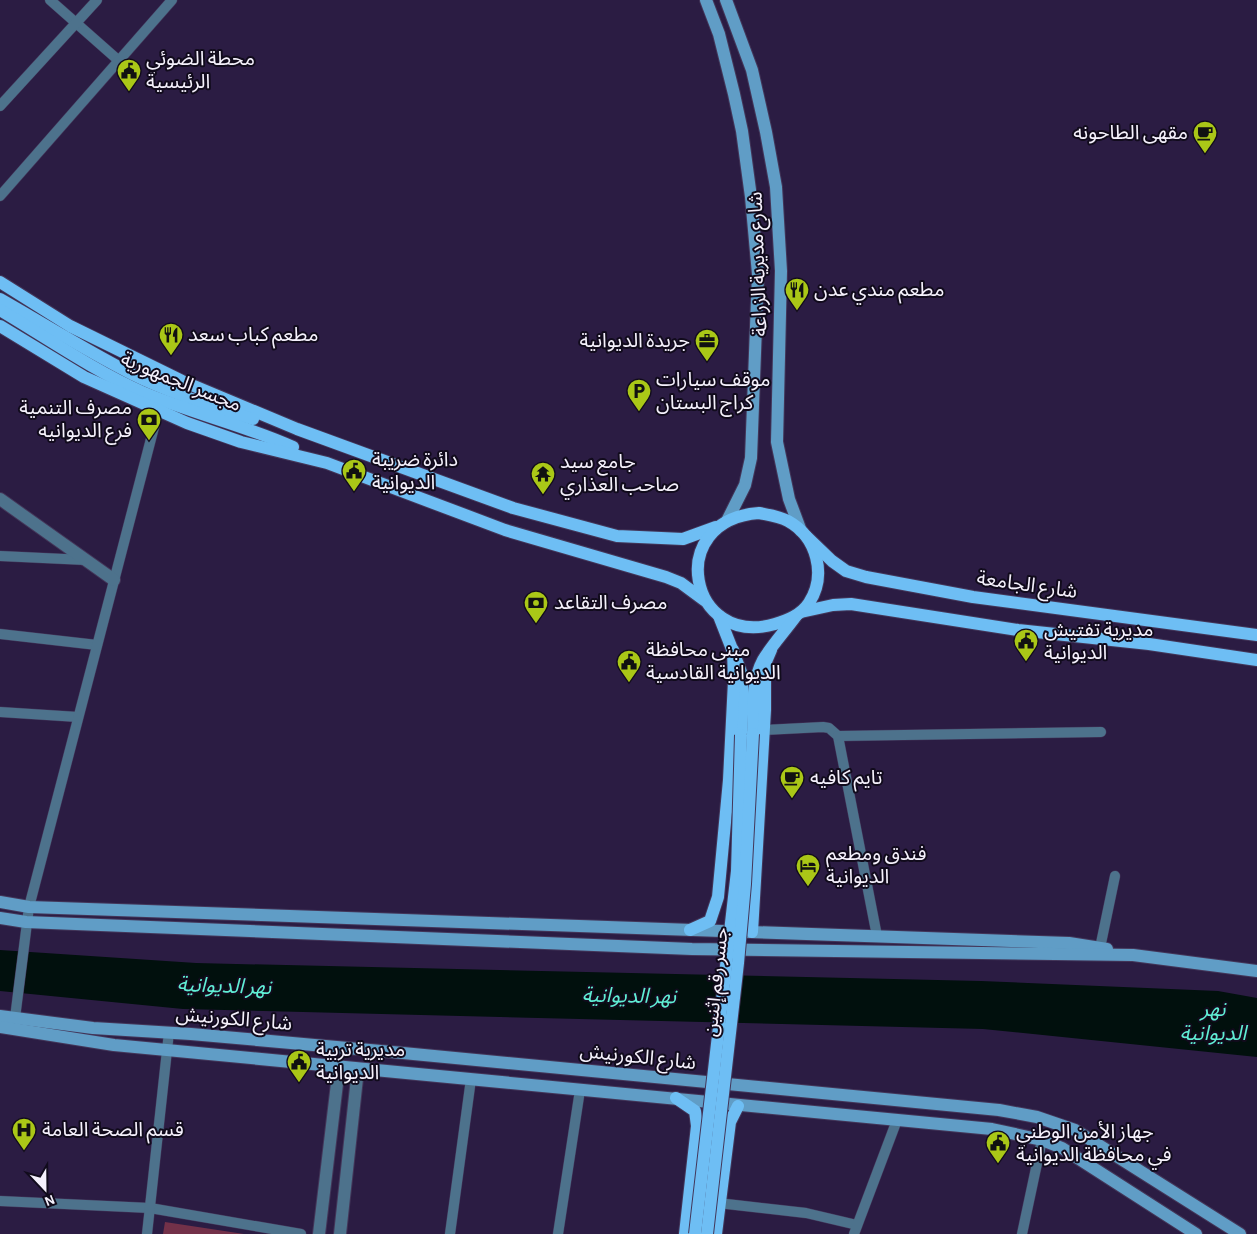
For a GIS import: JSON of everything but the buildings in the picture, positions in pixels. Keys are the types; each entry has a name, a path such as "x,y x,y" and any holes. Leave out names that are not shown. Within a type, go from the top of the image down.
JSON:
{"main road":[{"name":"شارع مديرية الزراعة","path":"706,0 719,34 742,131 758,274 751,458 745,485 728,519"},
{"name":"شارع مديرية الزراعة","path":"726,0 752,70 776,187 781,271 777,442 789,499 804,533"},
{"path":"0,282 107,346 182,381 314,435 513,508 617,536 683,539 716,527 728,519 743,514 759,513 788,521 804,533 816,555 818,574 815,590 763,661 755,687 752,733 752,932 750,950"},
{"name":"مجسر الجمهورية","path":"0,299 67,339 133,374 327,463"},
{"name":"مجسر الجمهورية","path":"0,310 122,382 143,392 228,417 314,435"},
{"path":"0,326 84,377 158,412 241,442 327,463 505,530 681,583 704,600 719,616 740,672 752,733"},
{"path":"704,600 699,587 698,567 707,540 716,527"},
{"name":"شارع الجامعة","path":"804,533 832,561 846,571 866,577 973,597 1257,635"},
{"path":"719,616 737,624 754,628 773,625 799,614 834,605 852,604 1018,630 1149,644 1257,660"},
{"path":"690,930 710,921 718,897 729,780 735,665 733,650"},
{"name":"جسر رقم إثنين","path":"695,1234 752,733"},
{"name":"جسر رقم إثنين","path":"707,1234 738,964 745,884 752,733"},
{"path":"0,902 29,907 1069,943 1134,955 1257,971"},
{"path":"0,918 26,922 692,949 1134,955"},
{"path":"690,930 692,949"},
{"name":"شارع الكورنيش","path":"0,1016 15,1015 93,1028 169,1032 403,1053 999,1110 1037,1117 1075,1130 1240,1234"},
{"name":"شارع الكورنيش","path":"0,1027 105,1044 992,1129 1042,1140 1062,1148 1195,1234"},
{"path":"190,1051 183,1047 182,1043 185,1036 191,1034"},
{"path":"400,1072 403,1053"},
{"path":"676,1098 695,1111 697,1126 685,1234"},
{"path":"716,1234 718,1203 730,1122 738,1106"},
{"path":"992,1129 999,1110"},
{"path":"1062,1148 1075,1130"}],"street":[{"path":"50,0 118,60"},
{"path":"0,106 97,0"},
{"path":"0,196 172,0"},
{"path":"15,1015 29,907 158,412"},
{"path":"0,499 114,580"},
{"path":"0,556 86,560"},
{"path":"0,634 97,645"},
{"path":"0,712 78,717"},
{"path":"752,733 822,727 828,728 838,736 1101,732"},
{"path":"838,736 877,936"},
{"path":"1100,948 1116,876"},
{"path":"147,1234 169,1032"},
{"path":"319,1234 339,1067"},
{"path":"340,1234 358,1068"},
{"path":"450,1234 471,1079"},
{"path":"558,1234 580,1090"},
{"path":"718,1203 806,1214 856,1230 898,1120"},
{"path":"1022,1234 1042,1140"},
{"path":"0,1201 150,1208 301,1234"}],"shaded area":[{"path":"165,1222 244,1234 163,1234"}],"water":[{"name":"نهر الديوانية","path":"0,950 196,963 981,981 1218,991 1257,998 1257,1057 983,1029 183,1009 0,991"}],"place":[{"name":"محطة الضوئي الرئيسية","path":"129,92"},
{"name":"مقهى الطاحونه","path":"1205,154"},
{"name":"مطعم مندي عدن","path":"797,311"},
{"name":"مطعم كباب سعد","path":"171,356"},
{"name":"جريدة الديوانية","path":"707,362"},
{"name":"موقف سيارات كراج البستان","path":"639,412"},
{"name":"مصرف التنمية فرع الديوانيه","path":"149,441"},
{"name":"دائرة ضريبة الديوانية","path":"354,492"},
{"name":"جامع سيد صاحب العذاري","path":"543,495"},
{"name":"مصرف التقاعد","path":"536,624"},
{"name":"مديرية تفتيش الديوانية","path":"1026,662"},
{"name":"مبنى محافظة الديوانية القادسية","path":"629,683"},
{"name":"تايم كافيه","path":"792,799"},
{"name":"فندق ومطعم الديوانية","path":"808,887"},
{"name":"مديرية تربية الديوانية","path":"299,1083"},
{"name":"قسم الصحة العامة","path":"24,1151"},
{"name":"جهاز الأمن الوطني في محافظة الديوانية","path":"998,1164"}]}
